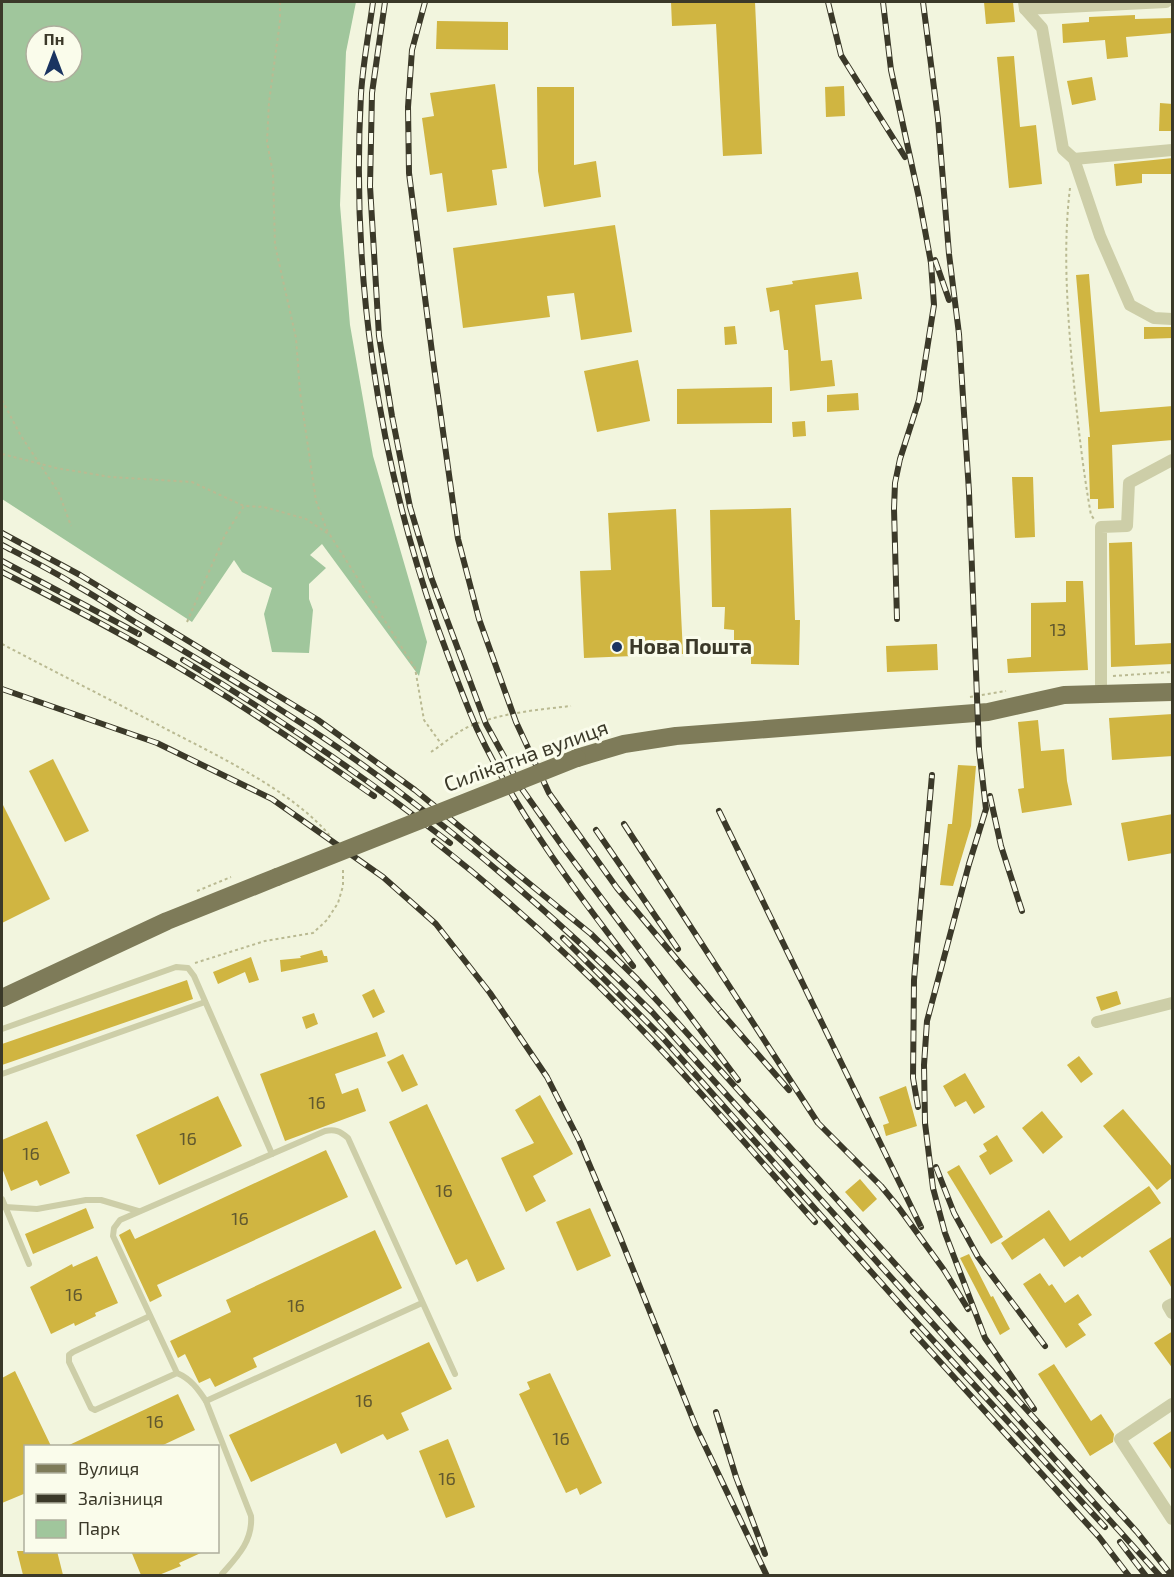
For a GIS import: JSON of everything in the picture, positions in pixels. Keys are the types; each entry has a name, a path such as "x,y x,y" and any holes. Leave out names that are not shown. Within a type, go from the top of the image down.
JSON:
{"main road":[{"name":"Силікатна вулиця","path":"2,998 167,921 577,758 624,744 676,736 986,712 1051,696 1173,692"}],"street":[{"path":"1024,5 1166,2"},
{"path":"1024,5 1042,28 1063,149 1074,159 1100,236 1131,305 1154,318 1173,319"},
{"path":"1074,159 1173,150"},
{"path":"1101,694 1101,527 1127,526 1130,483 1173,460"},
{"path":"1097,1022 1173,1003"},
{"path":"1173,1304 1168,1306 1173,1313"},
{"path":"1173,1404 1120,1439 1173,1519"}],"lane":[{"path":"2,1029 176,967 188,968 194,976 272,1154"},
{"path":"2,1074 205,1002"},
{"path":"222,1574 239,1555 248,1539 252,1527 251,1516 206,1401 197,1388 177,1373 113,1236 114,1228 120,1220 325,1131 341,1132 348,1138 455,1374"},
{"path":"2,1199 29,1264"},
{"path":"5,1207 37,1209 86,1200 101,1200 138,1211"},
{"path":"206,1401 422,1303"},
{"path":"150,1316 73,1352 69,1355 69,1362 94,1410 177,1373"}],"path":[{"path":"280,2 267,142 273,173 274,245 296,338 300,392 316,501 328,533 415,668 424,720 442,745"},
{"path":"1074,159 1066,227 1070,330 1080,454 1091,515 1101,527"},
{"path":"2,400 21,436 59,494 71,526"},
{"path":"2,454 40,464 111,477 192,482 244,506 264,507 306,519 328,533"},
{"path":"187,622 225,534 244,506"},
{"path":"2,644 231,763 298,806 321,825 334,841"},
{"path":"431,752 465,729 493,719 528,711 571,706"},
{"path":"176,967 211,959 265,941 313,933 327,920 338,903 343,885 343,866"}],"green space":[{"path":"2,2 356,2 346,52 340,205 350,325 373,456 427,642 419,676 322,544 310,555 326,568 309,584 309,599 313,610 309,653 272,652 264,614 272,588 242,572 234,560 192,622 2,499"}],"building":[{"path":"671,2 755,2 762,154 723,156 716,24 672,26"},
{"path":"984,2 1013,2 1015,22 986,24"},
{"path":"1135,15 1135,19 1173,18 1173,33 1126,37 1128,57 1107,59 1105,40 1063,43 1062,24 1089,22 1089,17"},
{"path":"437,21 508,22 508,50 436,49"},
{"path":"1014,56 1020,127 1036,125 1042,184 1009,188 997,57"},
{"path":"1092,77 1096,100 1072,105 1067,81"},
{"path":"495,84 507,168 492,170 497,205 447,212 442,173 430,175 422,118 434,116 430,93"},
{"path":"844,86 845,116 826,117 825,87"},
{"path":"537,87 574,87 574,165 596,161 601,197 544,207 538,171"},
{"path":"1160,103 1173,104 1173,131 1159,131"},
{"path":"1173,158 1173,174 1142,174 1142,183 1116,186 1114,164"},
{"path":"615,225 632,332 581,340 574,293 547,296 550,317 463,328 453,248"},
{"path":"858,272 862,299 815,305 821,361 832,360 835,386 790,391 788,350 784,350 779,310 770,312 766,288 793,284 792,281"},
{"path":"1089,274 1100,412 1173,406 1173,440 1112,445 1114,508 1098,509 1098,499 1090,499 1088,437 1090,437 1076,275"},
{"path":"735,326 737,344 725,345 724,327"},
{"path":"1144,327 1173,327 1173,338 1144,339"},
{"path":"638,360 650,421 597,432 584,371"},
{"path":"772,387 772,423 677,424 677,389"},
{"path":"858,393 859,410 827,412 827,395"},
{"path":"805,421 806,436 793,437 792,422"},
{"path":"1012,477 1033,477 1035,537 1015,538"},
{"path":"791,508 795,620 800,620 799,665 751,664 751,645 734,645 734,630 724,629 725,607 712,607 710,510"},
{"path":"676,509 683,654 584,658 580,571 611,570 608,513"},
{"path":"1132,542 1135,645 1173,643 1173,664 1111,667 1109,543"},
{"path":"1066,581 1083,581 1088,670 1008,673 1007,659 1031,657 1031,603 1066,602"},
{"path":"937,644 938,670 887,672 886,646"},
{"path":"1173,714 1173,756 1112,760 1109,718"},
{"path":"1038,720 1041,751 1064,749 1072,805 1022,813 1018,789 1024,788 1018,722"},
{"path":"53,759 89,831 65,842 29,771"},
{"path":"958,765 976,766 971,826 953,886 940,885 948,824 952,824"},
{"path":"2,803 50,899 2,923"},
{"path":"1173,814 1173,853 1128,861 1121,823"},
{"path":"322,950 328,962 281,972 280,960 301,958 300,956"},
{"path":"251,957 259,980 249,983 245,972 218,984 213,972"},
{"path":"187,980 193,999 2,1065 2,1044"},
{"path":"374,989 385,1012 373,1018 362,995"},
{"path":"1117,991 1121,1004 1101,1011 1096,997"},
{"path":"314,1013 318,1024 306,1029 302,1017"},
{"path":"377,1032 386,1056 335,1074 342,1094 358,1088 366,1111 285,1141 260,1074"},
{"path":"403,1054 418,1085 402,1092 387,1062"},
{"path":"1079,1056 1093,1074 1081,1083 1067,1065"},
{"path":"965,1073 985,1107 974,1114 966,1101 955,1107 943,1086"},
{"path":"906,1086 917,1126 886,1136 883,1125 889,1123 879,1097"},
{"path":"540,1095 573,1154 533,1176 546,1201 526,1212 501,1158 534,1143 515,1110"},
{"path":"218,1096 242,1146 159,1185 136,1135"},
{"path":"427,1104 505,1269 477,1282 467,1259 456,1265 389,1122"},
{"path":"1123,1109 1173,1168 1173,1177 1157,1190 1103,1126"},
{"path":"1042,1111 1063,1137 1043,1154 1022,1128"},
{"path":"47,1121 70,1173 40,1186 37,1180 11,1191 2,1168 2,1140"},
{"path":"997,1135 1013,1161 990,1175 979,1156 987,1151 983,1144"},
{"path":"326,1150 348,1197 157,1285 162,1296 150,1302 119,1235 130,1229 135,1239"},
{"path":"959,1165 1003,1237 991,1244 947,1172"},
{"path":"860,1179 877,1199 863,1212 845,1192"},
{"path":"1149,1186 1161,1203 1082,1258 1080,1256 1064,1267 1044,1238 1012,1260 1001,1243 1049,1210 1070,1241"},
{"path":"86,1208 94,1228 33,1254 25,1234"},
{"path":"590,1208 611,1256 577,1271 556,1222"},
{"path":"375,1230 402,1288 253,1358 257,1367 215,1387 210,1378 199,1383 185,1354 178,1358 170,1341 231,1312 226,1300"},
{"path":"1173,1236 1173,1290 1149,1251"},
{"path":"969,1254 1010,1329 1000,1335 960,1258"},
{"path":"97,1256 118,1303 95,1313 96,1316 75,1326 74,1323 51,1334 30,1287 72,1264 73,1267"},
{"path":"1040,1273 1049,1286 1052,1284 1065,1303 1078,1294 1092,1315 1078,1324 1086,1335 1066,1348 1023,1284"},
{"path":"1173,1331 1173,1369 1154,1343"},
{"path":"429,1342 452,1389 401,1413 409,1430 387,1440 383,1434 341,1454 336,1443 251,1482 229,1435"},
{"path":"1054,1364 1091,1421 1101,1414 1114,1434 1113,1442 1090,1456 1038,1374"},
{"path":"15,1371 51,1445 24,1445 24,1494 2,1503 2,1378"},
{"path":"550,1373 602,1483 580,1495 577,1488 566,1493 519,1394 530,1389 527,1382"},
{"path":"178,1394 195,1430 163,1445 69,1445"},
{"path":"1173,1430 1173,1472 1153,1443"},
{"path":"448,1439 475,1507 446,1518 419,1451"},
{"path":"17,1551 58,1553 63,1575 23,1575"},
{"path":"132,1553 201,1553 179,1563 181,1566 159,1575 141,1575"}],"railway":[{"path":"373,2 362,82 359,161 360,228 365,295 384,428 415,559 461,690 493,761 549,852 633,966"},
{"path":"385,2 372,93 370,186 379,336 410,507 431,577 486,724 522,789 738,1080"},
{"path":"425,2 412,50 408,107 409,173 458,539 479,619 516,722 549,793 617,888 725,1017"},
{"path":"828,2 841,55 905,157"},
{"path":"883,2 891,70 931,263 934,305 919,400 900,459 895,483 897,619"},
{"path":"923,2 938,119 949,254 959,334 969,492 979,749 986,809 927,1021 924,1065 925,1123 933,1188 945,1233 985,1338 1034,1409"},
{"path":"935,260 949,300"},
{"path":"2,533 80,575 318,720 415,790 591,934 676,1021 1137,1532 1172,1576"},
{"path":"2,545 92,595 307,727 406,797 532,900 652,1012 1160,1576"},
{"path":"2,561 139,634"},
{"path":"2,572 105,626 228,697 374,796"},
{"path":"183,660 320,748 386,794 450,843"},
{"path":"2,689 157,743 272,799 383,877 436,924 490,993 547,1077 579,1140 696,1427 767,1576"},
{"path":"918,1107 913,1078 914,980 932,775"},
{"path":"990,796 1001,846 1022,911"},
{"path":"719,811 921,1227"},
{"path":"624,824 818,1123 881,1186 899,1208 944,1270 968,1309"},
{"path":"596,830 678,949"},
{"path":"434,841 524,916 610,997 683,1074 815,1222"},
{"path":"563,938 662,1037 907,1312 1105,1527"},
{"path":"720,1011 789,1090"},
{"path":"936,1167 954,1213 978,1257 1045,1346"},
{"path":"913,1332 1099,1537 1129,1576"},
{"path":"716,1412 736,1477 765,1554"},
{"path":"1120,1542 1146,1576"}],"place":[{"name":"Нова Пошта","path":"617,647"}]}
